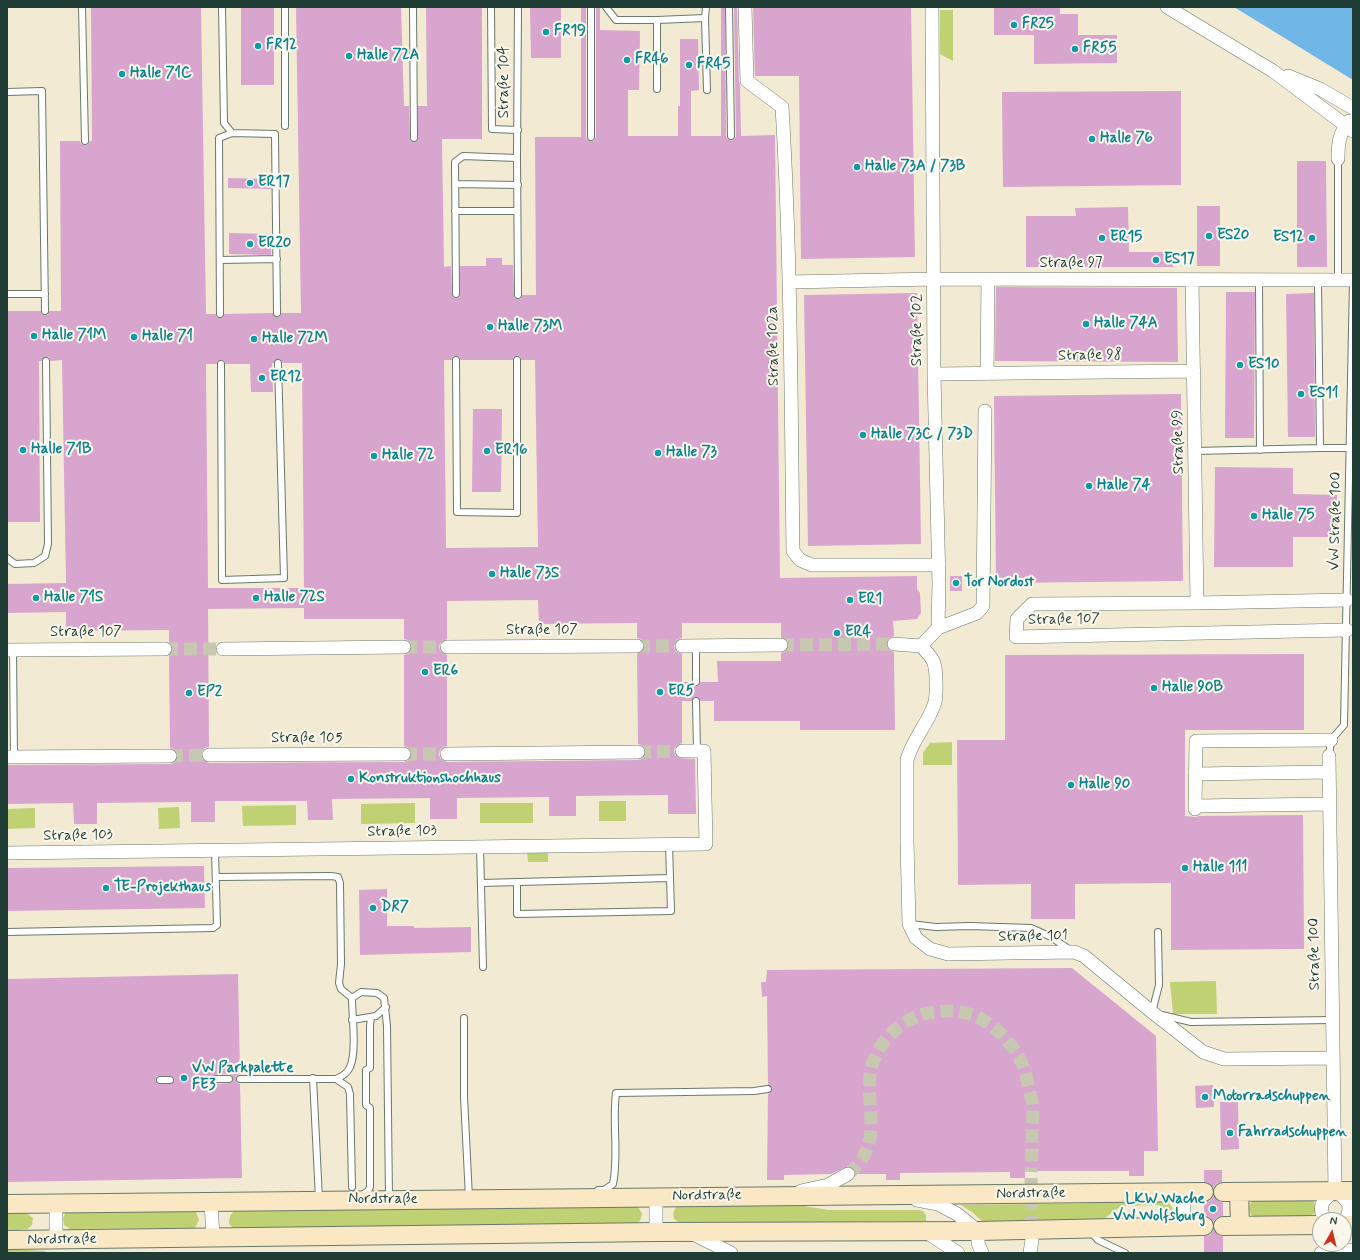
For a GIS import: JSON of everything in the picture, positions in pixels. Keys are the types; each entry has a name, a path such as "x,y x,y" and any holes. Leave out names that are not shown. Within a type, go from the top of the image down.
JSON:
{"street":[{"name":"Straße 102a","path":"745,7 747,81 782,107 786,172 789,282 793,551 800,560 812,565 939,565"},
{"name":"Straße 102","path":"932,7 934,374 939,565 938,628"},
{"path":"1167,7 1274,70 1350,126 1338,141 1338,159"},
{"path":"1274,70 1320,89 1353,108"},
{"name":"Straße 97","path":"789,282 934,279 1353,280"},
{"path":"987,374 988,280"},
{"name":"Straße 99","path":"1192,280 1196,451 1197,603"},
{"name":"Straße 98","path":"934,374 1194,371"},
{"path":"920,646 938,628 977,613 983,606 986,410"},
{"name":"Straße 107","path":"1347,600 1032,604 1017,619 1016,637 1347,630"},
{"path":"894,644 920,646 932,657 936,674 935,704 928,719 909,750 907,760 909,924"},
{"name":"Straße 107","path":"446,647 637,646"},
{"path":"682,646 781,646"},
{"path":"223,648 404,647"},
{"name":"Straße 107","path":"10,650 165,648"},
{"path":"1329,804 1195,808 1196,742 1331,740"},
{"path":"682,751 701,751"},
{"name":"Straße 103","path":"7,853 706,844 701,751"},
{"path":"447,754 638,752"},
{"name":"Straße 105","path":"209,756 404,754"},
{"path":"11,757 170,756"},
{"name":"Straße 100","path":"1329,756 1335,1191"},
{"path":"1195,774 1329,772"},
{"name":"Straße 101","path":"909,924 916,938 930,949 948,954 1074,952 1084,956 1203,1052 1220,1058 1332,1058"},
{"path":"778,1196 828,1185 848,1174"},
{"path":"1322,1212 1322,1203 1326,1197 1335,1191"},
{"path":"1335,1191 1349,1203 1349,1212"},
{"path":"1312,1226 1231,1225 1231,1192 1353,1191"},
{"path":"1184,1192 1184,1226"},
{"name":"Nordstraße","path":"7,1204 231,1202 325,1199 354,1194 388,1200 1204,1192"},
{"path":"890,1195 938,1204 957,1214 978,1231 978,1243 982,1253"},
{"path":"656,1197 656,1232"},
{"path":"211,1202 213,1238"},
{"path":"56,1203 56,1240"},
{"name":"Nordstraße","path":"7,1240 656,1232 978,1231 1204,1226"},
{"path":"925,1231 958,1253"},
{"path":"690,1232 731,1253"},
{"path":"1030,1253 1032,1239"},
{"path":"1321,1253 1331,1250 1353,1250"}],"lane":[{"path":"82,7 85,141"},
{"path":"222,7 224,123 232,132"},
{"path":"285,7 285,126"},
{"path":"413,7 414,138"},
{"path":"491,7 492,130 518,130"},
{"name":"Straße 104","path":"518,7 518,295"},
{"path":"591,7 591,137"},
{"path":"606,7 616,20 705,18"},
{"path":"706,7 707,90"},
{"path":"729,7 731,136"},
{"path":"657,20 658,89"},
{"path":"7,92 42,91 45,311"},
{"path":"220,314 219,138 232,132 276,134 277,313"},
{"path":"456,294 455,162 463,156 518,158"},
{"path":"1338,159 1338,280"},
{"path":"455,184 518,185"},
{"path":"455,211 517,211"},
{"path":"220,260 277,259"},
{"path":"1259,280 1260,450"},
{"path":"1318,280 1320,448"},
{"name":"VW Straße 100","path":"1331,740 1344,725 1353,280"},
{"path":"7,294 45,294"},
{"path":"456,360 457,512 517,514 517,360"},
{"path":"7,558 15,564 34,563 45,556 48,544 46,361"},
{"path":"221,364 222,580 284,578 278,363"},
{"path":"1196,451 1350,448"},
{"path":"696,646 696,682"},
{"path":"10,650 11,757"},
{"path":"696,701 701,751"},
{"path":"1329,756 1331,740"},
{"path":"517,882 518,914 671,911 669,844"},
{"path":"480,847 483,967"},
{"path":"7,932 213,928 217,925 217,877 215,850"},
{"path":"217,877 331,876 338,878 340,883 340,983 341,989 352,998"},
{"path":"481,883 670,878"},
{"path":"909,924 936,927 970,926 1031,928 1049,936 1074,952"},
{"path":"1158,932 1159,984 1152,1012 1190,1022 1332,1020"},
{"path":"352,998 361,992 377,993 384,998 386,1007 388,1200"},
{"path":"336,1079 345,1074 350,1067 353,1056 352,998"},
{"path":"352,1020 376,1016 386,1007"},
{"path":"240,1079 336,1079 348,1087 350,1094 354,1194 363,1194 368,1191 370,1187 370,1108 366,1105 366,1070 370,1068 371,1017"},
{"path":"464,1018 464,1097 469,1199"},
{"path":"313,1078 325,1199"},
{"path":"215,1079 227,1079"},
{"path":"160,1080 170,1080"},
{"path":"580,1198 592,1190 604,1190 613,1184 616,1169 614,1108 616,1093 754,1091 768,1089"},
{"path":"1088,1228 1098,1240 1125,1253"}],"green space":[{"path":"940,10 953,10 953,61 940,54"},
{"path":"952,742 952,765 923,765 923,753 930,743"},
{"path":"599,801 626,801 626,821 599,821"},
{"path":"415,803 415,823 361,824 361,804"},
{"path":"480,803 533,803 533,823 480,823"},
{"path":"296,805 296,825 243,826 242,806"},
{"path":"179,807 180,828 159,829 158,808"},
{"path":"35,808 35,828 7,829 7,809"},
{"path":"527,850 548,850 548,862 528,862"},
{"path":"1216,981 1217,1014 1173,1014 1170,982"},
{"path":"1255,1199 1313,1200 1316,1207 1315,1212 1312,1212 1312,1215 1309,1217 1255,1218 1249,1211 1250,1204"},
{"path":"1168,1202 1173,1211 1169,1220 1159,1205 1121,1206 1101,1221 983,1222 961,1205"},
{"path":"784,1203 829,1210 918,1210 923,1211 926,1215 926,1221 680,1223 674,1219 673,1213 676,1207 684,1204"},
{"path":"632,1204 639,1208 642,1214 640,1221 635,1224 240,1229 233,1228 229,1224 231,1214 240,1209"},
{"path":"187,1209 196,1212 199,1220 195,1228 70,1229 64,1225 63,1218 66,1212"},
{"path":"7,1211 27,1214 33,1218 32,1225 27,1229 7,1231"},
{"path":"7,1249 45,1251 48,1253 7,1253"}],"water":[{"path":"1234,7 1353,7 1353,80"}],"building":[{"path":"91,7 201,7 206,314 216,314 216,317 223,318 224,314 273,313 277,317 280,317 281,313 301,313 296,7 401,7 404,106 409,106 410,141 417,142 418,106 427,106 426,7 482,7 482,139 442,139 444,267 451,266 452,294 453,298 456,298 460,297 460,266 486,266 486,258 502,258 502,265 513,265 514,298 521,299 522,295 536,295 535,137 581,137 581,7 586,7 586,137 587,140 594,141 596,137 596,7 600,7 600,30 640,31 639,90 628,90 628,136 678,136 678,106 680,106 680,39 698,39 699,90 691,91 691,136 721,136 721,7 725,7 726,136 727,139 734,140 736,136 734,7 737,7 741,136 775,135 780,578 917,576 917,589 920,593 921,613 917,619 893,621 894,636 888,639 886,643 889,650 894,652 895,730 800,730 800,721 714,721 714,701 700,701 696,697 693,697 692,701 682,701 682,743 675,747 674,751 678,758 695,759 696,814 668,814 668,795 576,796 576,816 549,816 549,797 457,798 457,819 430,819 430,798 332,799 333,820 308,820 307,801 215,801 215,822 191,822 191,802 97,803 97,824 74,824 73,803 7,804 7,765 170,764 174,763 178,756 174,749 170,748 169,656 173,649 169,642 169,630 66,631 66,612 7,613 7,584 66,583 62,360 50,361 49,357 46,357 42,361 39,361 40,522 7,522 7,311 41,311 41,314 48,315 49,311 61,311 60,141 80,141 81,144 88,145 90,141 92,141","holes":["453,356 460,357 460,360 513,360 513,357 517,356 520,356 521,360 535,360 538,547 446,548 444,360 452,360","276,359 280,359 283,363 302,363 304,588 208,588 206,364 217,364 217,361 221,360 224,360 225,364 250,364 251,392 273,392 272,363 274,363","538,600 539,624 637,623 637,638 641,639 645,646 644,650 637,654 638,744 645,748 645,756 638,760 447,762 440,758 440,750 447,746 447,655 440,651 439,647 440,643 447,639 447,601","304,608 304,619 404,619 404,639 408,640 412,647 411,651 404,655 404,746 408,747 412,754 408,761 209,763 202,759 201,755 202,751 209,747 208,609","682,623 781,623 781,637 788,641 789,645 785,652 781,653 781,661 717,661 718,682 700,682 699,686 696,686 692,685 692,682 682,682 682,654 675,650 674,646 678,639 682,638"]},
{"name":"FR12","path":"241,7 274,7 274,85 241,85"},
{"name":"FR19","path":"530,7 561,7 561,58 531,58"},
{"name":"Halle 73A / 73B","path":"753,7 911,7 915,257 801,259 799,76 755,76"},
{"name":"FR55","path":"994,7 1060,7 1060,14 1078,14 1078,35 1117,35 1117,63 1034,64 1034,35 994,35"},
{"name":"Halle 76","path":"1181,91 1181,185 1003,187 1002,92"},
{"name":"ES12","path":"1297,161 1326,161 1327,267 1297,267"},
{"name":"ER17","path":"228,178 271,179 271,189 228,188"},
{"name":"ES20","path":"1197,206 1220,206 1220,266 1197,266"},
{"path":"1128,207 1129,252 1173,252 1173,267 1026,267 1026,216 1076,216 1075,208"},
{"name":"ER20","path":"229,233 271,234 271,255 229,254"},
{"name":"Halle 74A","path":"996,287 1177,288 1178,362 995,361"},
{"name":"ES10","path":"1226,292 1255,292 1254,438 1225,438"},
{"name":"Halle 73C / 73D","path":"917,293 921,544 808,546 804,295"},
{"name":"ES11","path":"1314,293 1315,437 1288,437 1286,294"},
{"name":"Halle 74","path":"1181,394 1183,581 996,583 994,396"},
{"name":"ER16","path":"473,409 502,409 501,492 472,492"},
{"name":"Halle 75","path":"1215,467 1293,468 1293,494 1337,495 1337,537 1293,537 1293,567 1214,567"},
{"name":"Tor Nordost","path":"950,576 962,576 962,591 950,591"},
{"path":"1304,654 1304,730 1185,730 1185,816 1303,815 1304,949 1171,950 1171,883 1075,884 1075,919 1031,919 1031,884 958,885 957,740 1005,740 1005,655"},
{"name":"TE-Projekthaus","path":"204,866 205,908 7,911 7,868"},
{"path":"387,889 387,926 414,926 414,928 471,927 471,952 360,955 359,890"},
{"path":"1072,968 1156,1036 1158,1151 1144,1151 1144,1176 1129,1176 1129,1171 1025,1171 1025,1178 1010,1178 1010,1172 900,1173 900,1180 886,1180 886,1174 856,1174 852,1167 848,1166 831,1174 784,1175 784,1180 767,1180 768,1094 772,1089 771,1086 768,1085 767,996 762,997 761,982 766,982 767,970"},
{"name":"VW Parkpalette FE3","path":"238,974 240,1074 236,1076 236,1079 237,1083 240,1084 242,1178 7,1182 7,979","holes":["213,1075 232,1075 233,1079 231,1083 215,1084 211,1081 211,1077","157,1076 172,1076 174,1078 174,1082 170,1084 158,1084 156,1080"]},
{"name":"Motorradschuppen","path":"1213,1085 1214,1107 1196,1108 1195,1086"},
{"name":"Fahrradschuppen","path":"1220,1102 1238,1102 1239,1149 1221,1150"},
{"path":"1204,1170 1222,1170 1222,1182 1217,1183 1213,1188 1209,1183 1204,1182"},
{"path":"1214,1196 1218,1201 1223,1202 1223,1216 1217,1217 1213,1222 1209,1217 1204,1216 1204,1202 1210,1201"},
{"path":"1214,1230 1218,1235 1223,1236 1223,1252 1204,1252 1204,1236 1210,1235"}],"tunnel":[{"path":"781,645 894,644"},
{"path":"637,646 682,646"},
{"path":"404,647 447,647"},
{"path":"165,649 223,649"},
{"path":"638,752 682,751"},
{"path":"404,754 447,754"},
{"path":"170,756 209,755"},
{"path":"848,1174 859,1163 866,1152 870,1140 870,1075 872,1065 881,1047 894,1031 911,1019 926,1013 947,1011 969,1014 988,1023 1005,1038 1020,1059 1026,1073 1033,1105 1031,1172"},
{"path":"1031,1178 1032,1237"}],"place":[{"name":"FR25","path":"1014,25"},
{"name":"FR19","path":"546,32"},
{"name":"FR12","path":"258,46"},
{"name":"FR55","path":"1075,49"},
{"name":"Halle 72A","path":"349,56"},
{"name":"FR46","path":"627,60"},
{"name":"FR45","path":"689,65"},
{"name":"Halle 71C","path":"122,74"},
{"name":"Halle 76","path":"1092,139"},
{"name":"Halle 73A / 73B","path":"857,167"},
{"name":"ER17","path":"250,183"},
{"name":"ES20","path":"1209,236"},
{"name":"ER15","path":"1102,238"},
{"name":"ES12","path":"1312,238"},
{"name":"ER20","path":"250,244"},
{"name":"ES17","path":"1156,260"},
{"name":"Halle 74A","path":"1086,324"},
{"name":"Halle 73M","path":"490,327"},
{"name":"Halle 71M","path":"34,336"},
{"name":"Halle 71","path":"134,337"},
{"name":"Halle 72M","path":"254,339"},
{"name":"ES10","path":"1240,365"},
{"name":"ER12","path":"262,378"},
{"name":"ES11","path":"1301,394"},
{"name":"Halle 73C / 73D","path":"863,435"},
{"name":"Halle 71B","path":"23,450"},
{"name":"ER16","path":"487,451"},
{"name":"Halle 73","path":"658,453"},
{"name":"Halle 72","path":"374,456"},
{"name":"Halle 74","path":"1089,486"},
{"name":"Halle 75","path":"1254,516"},
{"name":"Halle 73S","path":"492,574"},
{"name":"Tor Nordost","path":"956,583"},
{"name":"Halle 71S","path":"36,598"},
{"name":"Halle 72S","path":"256,598"},
{"name":"ER1","path":"850,600"},
{"name":"ER4","path":"837,633"},
{"name":"ER6","path":"425,672"},
{"name":"Halle 90B","path":"1154,688"},
{"name":"ER5","path":"660,692"},
{"name":"EP2","path":"189,693"},
{"name":"Konstruktionshochhaus","path":"351,779"},
{"name":"Halle 90","path":"1071,785"},
{"name":"Halle 111","path":"1185,868"},
{"name":"TE-Projekthaus","path":"106,888"},
{"name":"DR7","path":"373,908"},
{"name":"VW Parkpalette FE3","path":"184,1078"},
{"name":"Motorradschuppen","path":"1205,1097"},
{"name":"Fahrradschuppen","path":"1230,1133"},
{"name":"LKW Wache VW Wolfsburg","path":"1213,1209"}]}
